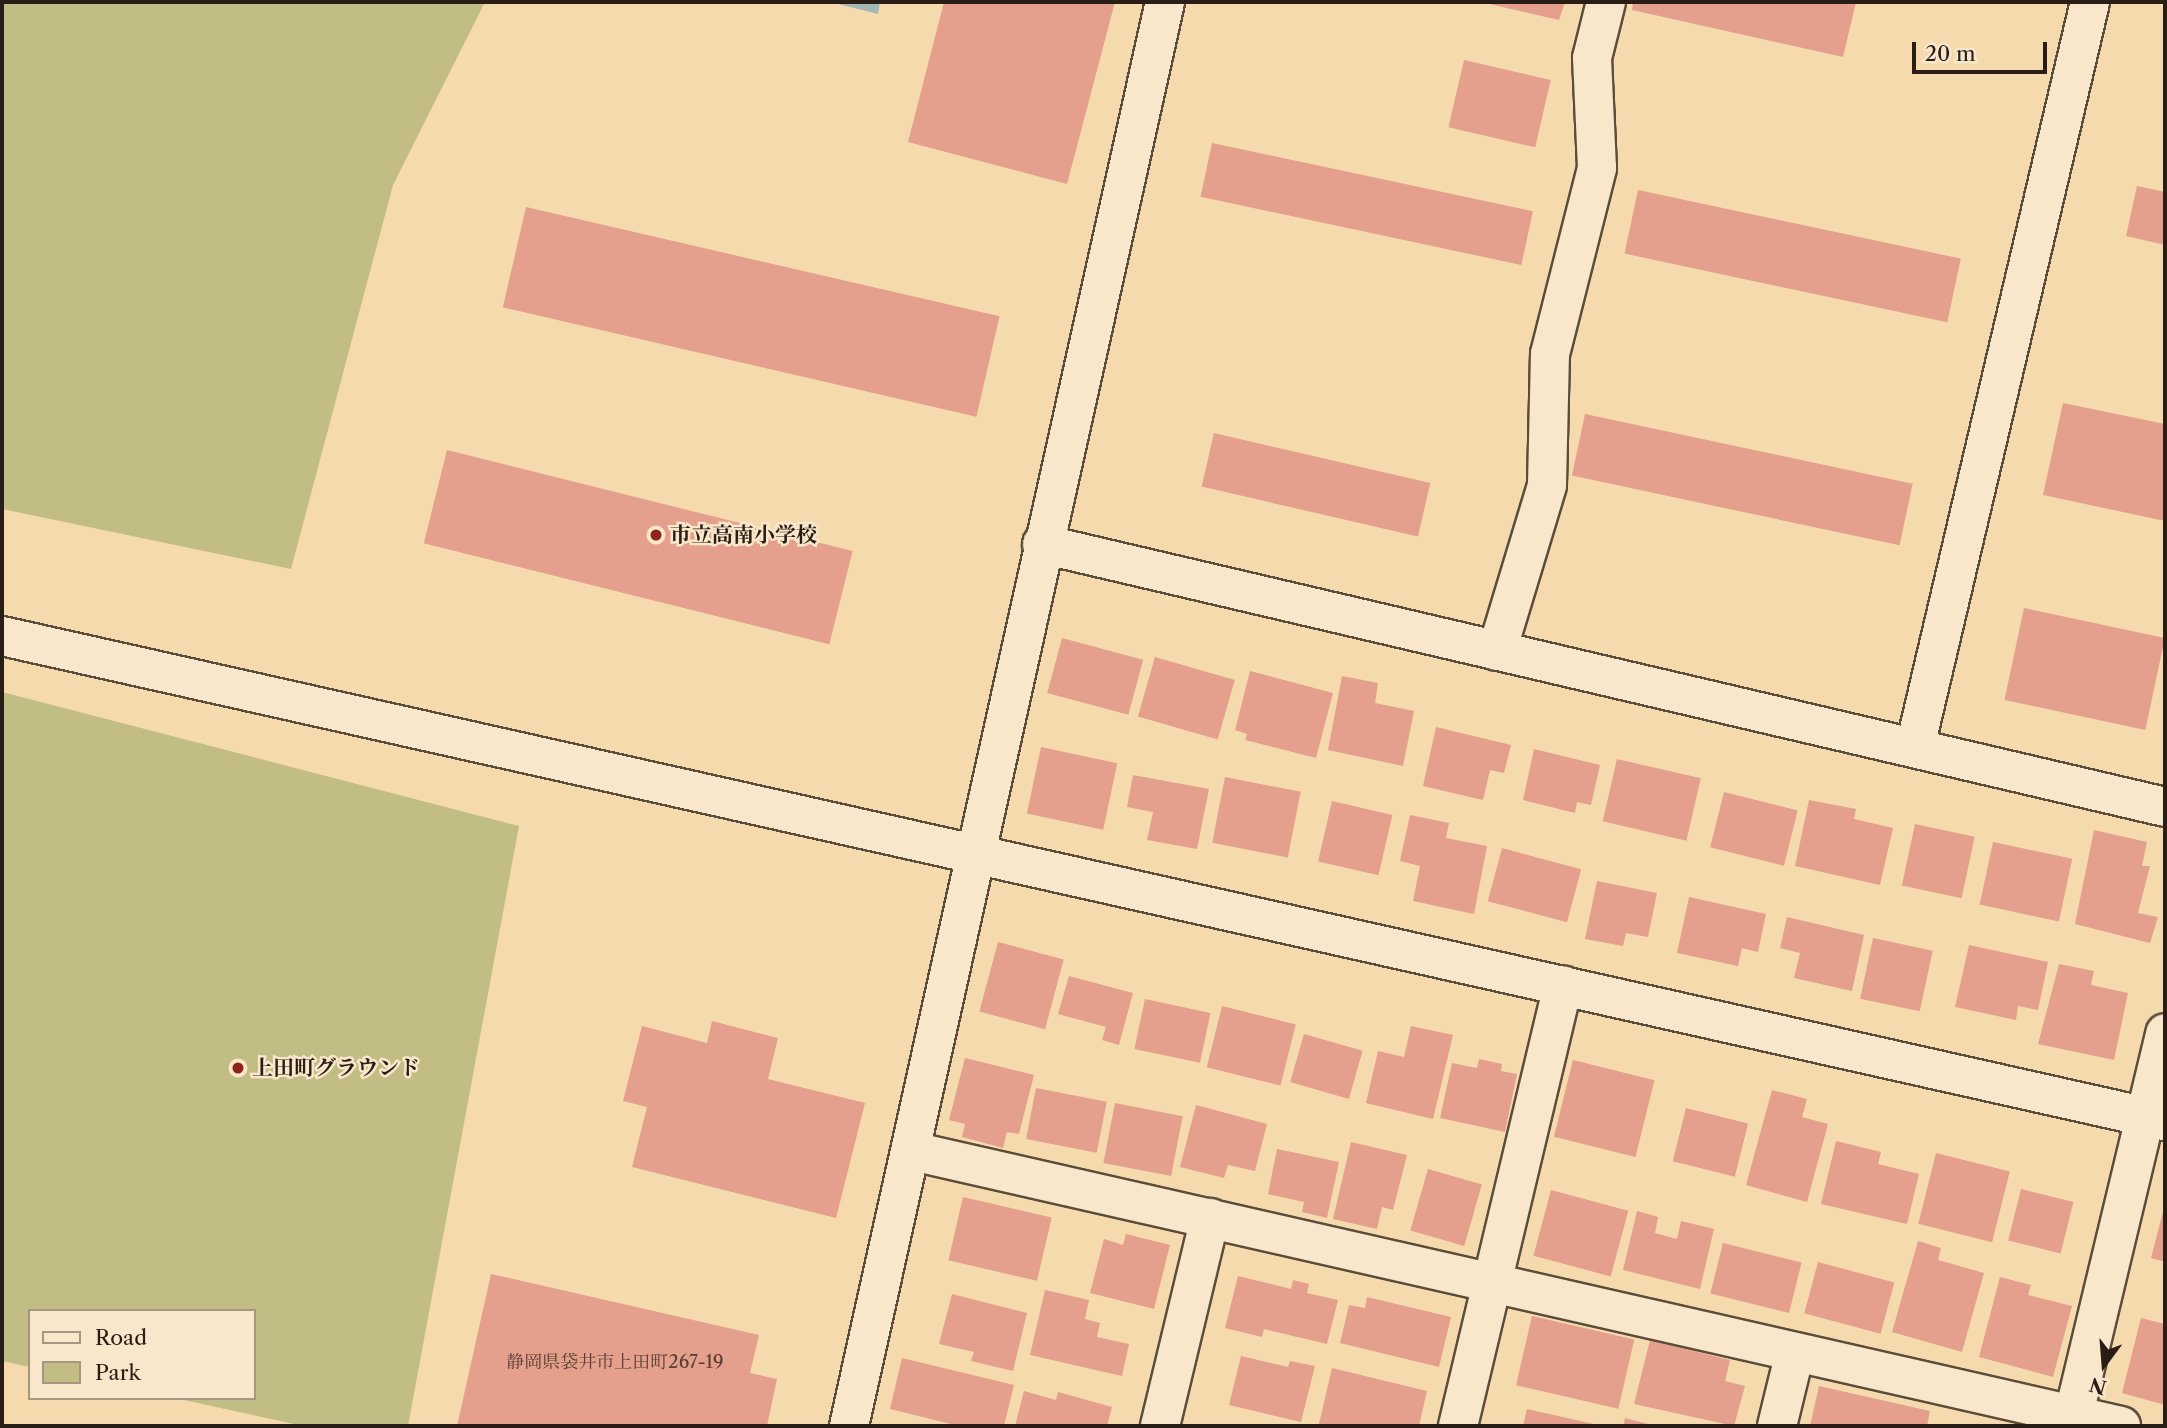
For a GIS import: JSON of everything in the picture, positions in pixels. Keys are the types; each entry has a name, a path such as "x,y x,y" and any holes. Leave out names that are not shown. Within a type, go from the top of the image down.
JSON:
{"street":[{"path":"849,1426 912,1151 1042,544 1165,2"},
{"path":"1497,651 1547,485 1550,354 1597,168 1592,58 1606,2"},
{"path":"1915,747 2090,2"},
{"path":"1042,544 2165,807"},
{"path":"2,636 2155,1118"},
{"path":"1458,1426 1489,1282 1563,985"},
{"path":"2072,1421 2155,1118 2165,1033"},
{"path":"912,1151 1795,1352 2072,1421 2121,1426"},
{"path":"1160,1426 1210,1218"},
{"path":"1777,1426 1795,1352"}],"green space":[{"path":"2,2 485,2 393,185 291,569 2,509"},
{"name":"上田町グラウンド","path":"2,692 519,826 408,1426 303,1426 184,1400 256,1400 256,1309 28,1309 28,1367 2,1361"}],"water":[{"path":"830,2 880,2 878,14"}],"building":[{"path":"944,2 1115,2 1067,184 908,142"},
{"path":"1481,2 1565,2 1559,20"},
{"path":"1633,2 1856,2 1843,57 1632,10"},
{"path":"1464,60 1551,80 1535,147 1448,127"},
{"path":"1212,143 1533,211 1521,265 1201,197"},
{"path":"2137,186 2165,192 2165,245 2126,236"},
{"path":"1638,190 1961,259 1947,322 1624,254"},
{"path":"526,207 1000,316 976,417 503,307"},
{"path":"2063,403 2165,424 2165,521 2043,495"},
{"path":"1585,414 1913,484 1900,545 1572,476"},
{"path":"1214,433 1430,483 1418,537 1202,487"},
{"path":"447,450 853,551 829,644 424,543"},
{"path":"2024,608 2165,638 2145,730 2004,700"},
{"path":"1062,638 1143,660 1128,715 1047,693"},
{"path":"1155,657 1235,680 1218,739 1138,717"},
{"path":"1250,671 1333,693 1316,758 1245,740 1247,734 1235,730"},
{"path":"1342,676 1378,683 1375,703 1414,711 1403,766 1328,750"},
{"path":"1436,727 1511,745 1504,773 1490,770 1483,800 1423,786"},
{"path":"1041,747 1117,763 1103,830 1027,814"},
{"path":"1534,749 1600,765 1591,805 1577,802 1575,813 1523,800"},
{"path":"1617,759 1701,778 1686,841 1603,821"},
{"path":"1133,775 1209,789 1197,849 1147,840 1153,812 1127,807"},
{"path":"1225,777 1301,792 1288,857 1212,843"},
{"path":"1724,792 1798,810 1784,866 1710,847"},
{"path":"1809,800 1856,809 1854,819 1893,828 1880,885 1795,866"},
{"path":"1332,801 1392,815 1378,875 1318,861"},
{"path":"1410,815 1449,823 1446,838 1487,846 1474,914 1413,901 1420,866 1400,861"},
{"path":"1915,824 1975,837 1962,898 1902,886"},
{"path":"2094,830 2147,842 2142,866 2150,866 2138,913 2158,917 2150,943 2075,924"},
{"path":"1993,842 2072,859 2059,921 1980,905"},
{"path":"1502,848 1581,869 1567,922 1488,901"},
{"path":"1597,881 1657,893 1648,937 1626,933 1623,946 1585,939"},
{"path":"1689,897 1766,914 1758,952 1742,948 1738,966 1677,953"},
{"path":"1787,917 1864,935 1852,991 1794,978 1800,953 1780,948"},
{"path":"1873,938 1933,951 1920,1011 1860,999"},
{"path":"998,942 1064,960 1045,1029 979,1012"},
{"path":"1969,945 2048,962 2038,1010 2018,1006 2016,1020 1955,1007"},
{"path":"2059,964 2094,971 2091,985 2128,993 2114,1060 2038,1044"},
{"path":"1069,976 1133,993 1119,1045 1102,1040 1106,1027 1058,1014"},
{"path":"1145,999 1211,1013 1200,1063 1134,1049"},
{"path":"1222,1006 1296,1024 1281,1086 1207,1067"},
{"path":"712,1021 778,1038 768,1079 865,1103 836,1218 632,1167 647,1107 623,1101 642,1026 707,1043"},
{"path":"1411,1026 1453,1035 1433,1119 1366,1103 1378,1051 1404,1057"},
{"path":"1304,1034 1363,1051 1349,1099 1290,1082"},
{"path":"965,1058 1034,1075 1019,1134 1007,1132 1003,1148 962,1137 965,1124 949,1120"},
{"path":"1479,1059 1502,1064 1501,1071 1517,1074 1505,1132 1440,1118 1452,1063 1477,1068"},
{"path":"1573,1060 1655,1080 1635,1157 1554,1137"},
{"path":"1036,1088 1107,1102 1097,1153 1026,1139"},
{"path":"1772,1090 1807,1099 1802,1117 1828,1124 1807,1202 1746,1185"},
{"path":"1115,1103 1183,1116 1171,1176 1103,1163"},
{"path":"1196,1105 1267,1124 1255,1171 1228,1165 1224,1178 1180,1167"},
{"path":"1686,1108 1748,1123 1735,1177 1673,1161"},
{"path":"1836,1141 1881,1152 1878,1164 1919,1174 1907,1224 1821,1204"},
{"path":"1351,1142 1407,1155 1393,1210 1382,1207 1377,1229 1333,1219"},
{"path":"1277,1149 1339,1162 1327,1218 1302,1212 1304,1202 1268,1194"},
{"path":"1936,1153 2010,1171 1992,1242 1918,1224"},
{"path":"1428,1169 1482,1184 1464,1246 1410,1231"},
{"path":"2021,1189 2073,1202 2061,1253 2008,1240"},
{"path":"1551,1190 1628,1211 1611,1276 1533,1256"},
{"path":"963,1197 1052,1217 1037,1281 948,1260"},
{"path":"2165,1204 2165,1262 2151,1258"},
{"path":"1637,1211 1658,1217 1655,1233 1677,1239 1681,1221 1714,1229 1700,1289 1623,1270"},
{"path":"1126,1234 1170,1245 1154,1309 1090,1293 1104,1239 1123,1245"},
{"path":"1918,1241 1941,1248 1938,1260 1984,1273 1962,1352 1892,1332"},
{"path":"1723,1243 1802,1263 1789,1313 1710,1293"},
{"path":"1818,1262 1894,1282 1881,1334 1804,1313"},
{"path":"491,1274 759,1335 750,1373 777,1379 767,1426 457,1426"},
{"path":"1238,1276 1291,1289 1293,1280 1309,1284 1307,1293 1338,1300 1327,1344 1264,1329 1262,1337 1225,1328"},
{"path":"2000,1277 2031,1285 2028,1295 2072,1306 2053,1377 1979,1357"},
{"path":"1045,1290 1089,1300 1085,1319 1100,1323 1097,1337 1129,1344 1122,1376 1030,1355"},
{"path":"952,1294 1027,1313 1013,1371 971,1361 974,1352 939,1344"},
{"path":"1367,1297 1451,1317 1439,1367 1340,1343 1349,1305 1365,1308"},
{"path":"1532,1316 1634,1340 1618,1409 1516,1385"},
{"path":"2141,1318 2165,1324 2165,1405 2122,1393"},
{"path":"1650,1340 1730,1360 1725,1381 1745,1386 1734,1426 1634,1404"},
{"path":"1241,1356 1288,1367 1290,1361 1315,1366 1301,1422 1229,1405"},
{"path":"902,1358 1014,1385 1004,1426 959,1426 890,1409"},
{"path":"1332,1368 1427,1391 1419,1426 1319,1424"},
{"path":"1819,1386 1930,1411 1927,1426 1810,1426"},
{"path":"1024,1391 1056,1400 1058,1392 1112,1407 1107,1426 1015,1426"},
{"path":"1527,1409 1598,1425 1598,1426 1523,1426"},
{"path":"1625,1418 1652,1425 1652,1426 1623,1426"}],"place":[{"name":"市立高南小学校","path":"656,535"},
{"name":"上田町グラウンド","path":"238,1068"}]}
